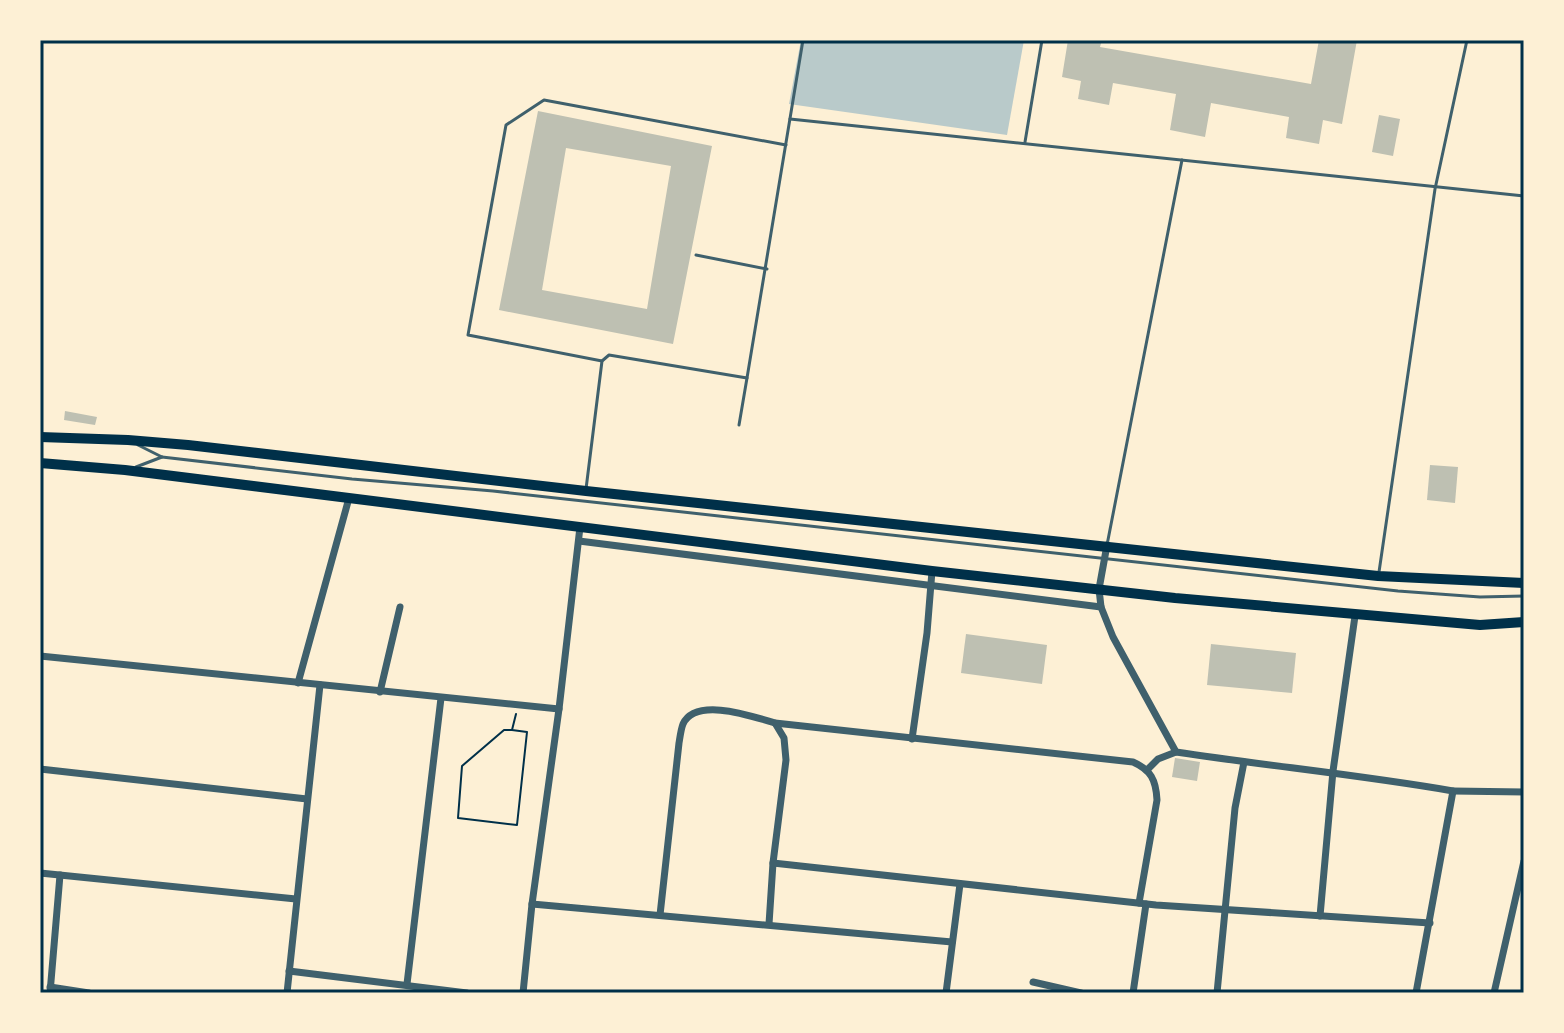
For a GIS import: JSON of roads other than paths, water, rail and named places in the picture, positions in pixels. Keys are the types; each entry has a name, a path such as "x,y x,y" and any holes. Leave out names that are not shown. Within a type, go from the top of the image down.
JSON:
{"main road":[{"path":"40,437 128,440 1378,576 1524,583"},
{"path":"40,463 125,470 1099,589 1355,616 1480,625 1524,622"}],"street":[{"path":"298,683 349,498"},
{"path":"523,993 580,527"},
{"path":"579,541 1101,607"},
{"path":"1107,545 1099,589 1101,607 1113,637 1176,752"},
{"path":"912,739 932,571"},
{"path":"380,692 400,607"},
{"path":"1320,916 1333,771 1355,616"},
{"path":"40,656 559,709"},
{"path":"287,993 320,685"},
{"path":"407,984 441,698"},
{"path":"660,915 679,743 684,721 695,712 741,713 775,723 1133,762 1147,770 1156,784 1157,800 1133,993"},
{"path":"769,924 786,760 784,738 775,723"},
{"path":"1147,770 1158,759 1176,752 1333,771 1453,791 1524,792"},
{"path":"1217,993 1235,808 1244,762"},
{"path":"40,769 307,799"},
{"path":"1416,993 1453,791"},
{"path":"1494,993 1524,861"},
{"path":"773,863 1142,904 1430,923"},
{"path":"40,873 296,899"},
{"path":"60,875 50,990 89,993"},
{"path":"946,993 960,884"},
{"path":"532,904 952,942"},
{"path":"1512,919 1524,921"},
{"path":"289,971 467,993"},
{"path":"1033,982 1059,991 1081,993"}],"lane":[{"path":"739,425 803,40"},
{"path":"1025,142 1042,40"},
{"path":"1378,576 1435,189 1467,40"},
{"path":"602,361 468,335 506,125 544,100 786,145"},
{"path":"790,119 1524,196"},
{"path":"1107,545 1182,160"},
{"path":"696,255 767,269"},
{"path":"586,491 602,361 609,355 747,378"},
{"path":"128,440 162,457 1398,591 1480,597 1524,596"},
{"path":"125,470 162,457"}]}
